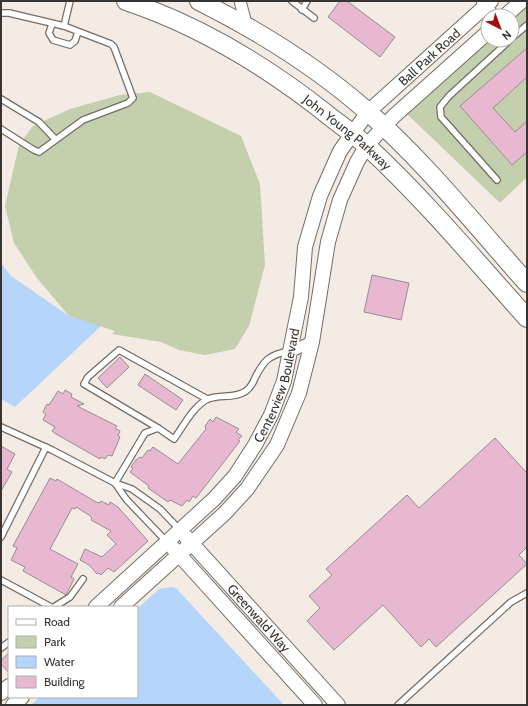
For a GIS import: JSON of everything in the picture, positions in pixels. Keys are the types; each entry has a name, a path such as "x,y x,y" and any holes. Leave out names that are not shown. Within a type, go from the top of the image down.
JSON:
{"highway":[{"name":"John Young Parkway","path":"126,1 146,8 199,32 262,66 367,145 401,179 527,318"},
{"name":"John Young Parkway","path":"199,1 247,27 322,76 368,112 421,165 527,283"},
{"path":"460,243 527,332"}],"street":[{"path":"240,1 247,27"},
{"path":"514,8 522,1"},
{"name":"Ball Park Road","path":"368,112 488,6"},
{"name":"Ball Park Road","path":"384,127 480,39"},
{"name":"Centerview Boulevard","path":"97,606 214,499 235,476 255,446 271,415 284,381 301,297 305,247 320,196 340,151 351,133 368,112"},
{"name":"Centerview Boulevard","path":"179,554 225,513 247,489 277,445 299,392 312,342 328,242 346,183 367,145 384,127"},
{"path":"291,351 312,342"},
{"name":"Greenwald Way","path":"181,530 338,705"},
{"name":"Greenwald Way","path":"168,542 315,705"},
{"path":"122,606 179,554"},
{"path":"13,705 21,698"}],"lane":[{"path":"64,26 70,1"},
{"path":"292,1 314,18"},
{"path":"302,10 308,1"},
{"path":"1,14 9,13 64,26 111,44 134,98 128,103 83,120 39,152 1,129"},
{"path":"52,24 49,33 53,40 70,44 78,32"},
{"path":"520,31 527,25"},
{"path":"520,31 527,33"},
{"path":"497,180 441,117 440,107 449,96 501,48"},
{"path":"1,100 40,122 55,139"},
{"path":"207,399 118,350 88,377 84,384 174,439 197,407 207,399 241,394 252,384 261,366 268,359 274,355 291,351"},
{"path":"1,427 46,447 115,483 132,489 160,509 181,530"},
{"path":"115,483 145,433 158,428"},
{"path":"1,537 46,447"},
{"path":"115,483 126,499 168,542"},
{"path":"55,606 70,596 83,579"},
{"path":"1,580 49,606"},
{"path":"398,705 511,602 527,593"}],"green space":[{"path":"527,4 527,177 500,203 406,113 480,47 520,48 520,10"},
{"path":"150,92 241,136 260,184 265,265 249,326 235,349 205,355 179,350 161,342 112,334 115,331 69,316 37,278 14,243 5,206 19,145 33,126 70,109 120,95"}],"water":[{"path":"1,263 11,276 69,316 101,326 15,407 1,399"},
{"path":"171,587 176,588 284,705 31,705 39,698 138,698 138,608 159,589"}],"building":[{"path":"340,1 347,1 395,37 380,57 328,17"},
{"path":"527,48 527,77 493,108 515,132 527,121 527,152 512,165 460,106"},
{"path":"372,275 409,283 401,320 364,312"},
{"path":"120,357 129,367 107,388 98,378"},
{"path":"145,374 183,400 176,410 138,385"},
{"path":"65,390 72,394 71,397 84,404 77,406 117,426 115,428 120,431 118,436 120,437 112,456 108,455 105,459 101,457 100,459 56,434 52,431 55,427 43,420 46,414 43,412 47,404 49,405 58,391 63,394"},
{"path":"216,417 239,429 236,432 242,436 238,440 240,441 196,498 193,496 189,502 187,500 182,506 170,500 168,502 148,488 149,486 130,472 133,468 131,467 136,460 140,457 142,458 148,450 150,451 153,447 178,464 206,429 205,426 210,419 213,422"},
{"path":"495,438 527,473 527,547 519,555 527,564 436,647 429,639 421,647 383,605 334,650 307,621 320,608 309,596 332,575 326,569 407,495 419,508"},
{"path":"1,446 15,454 7,469 12,472 1,491"},
{"path":"50,478 56,481 57,479 96,502 100,503 101,501 109,505 110,502 118,507 148,541 114,572 108,568 101,575 99,573 97,574 89,565 80,560 85,549 102,557 116,544 107,535 111,531 91,520 92,518 89,515 76,507 75,509 72,508 50,549 78,564 71,577 74,579 66,595 23,571 25,567 11,560 17,548 13,546"},
{"path":"8,654 8,672 1,664 1,660"}]}
